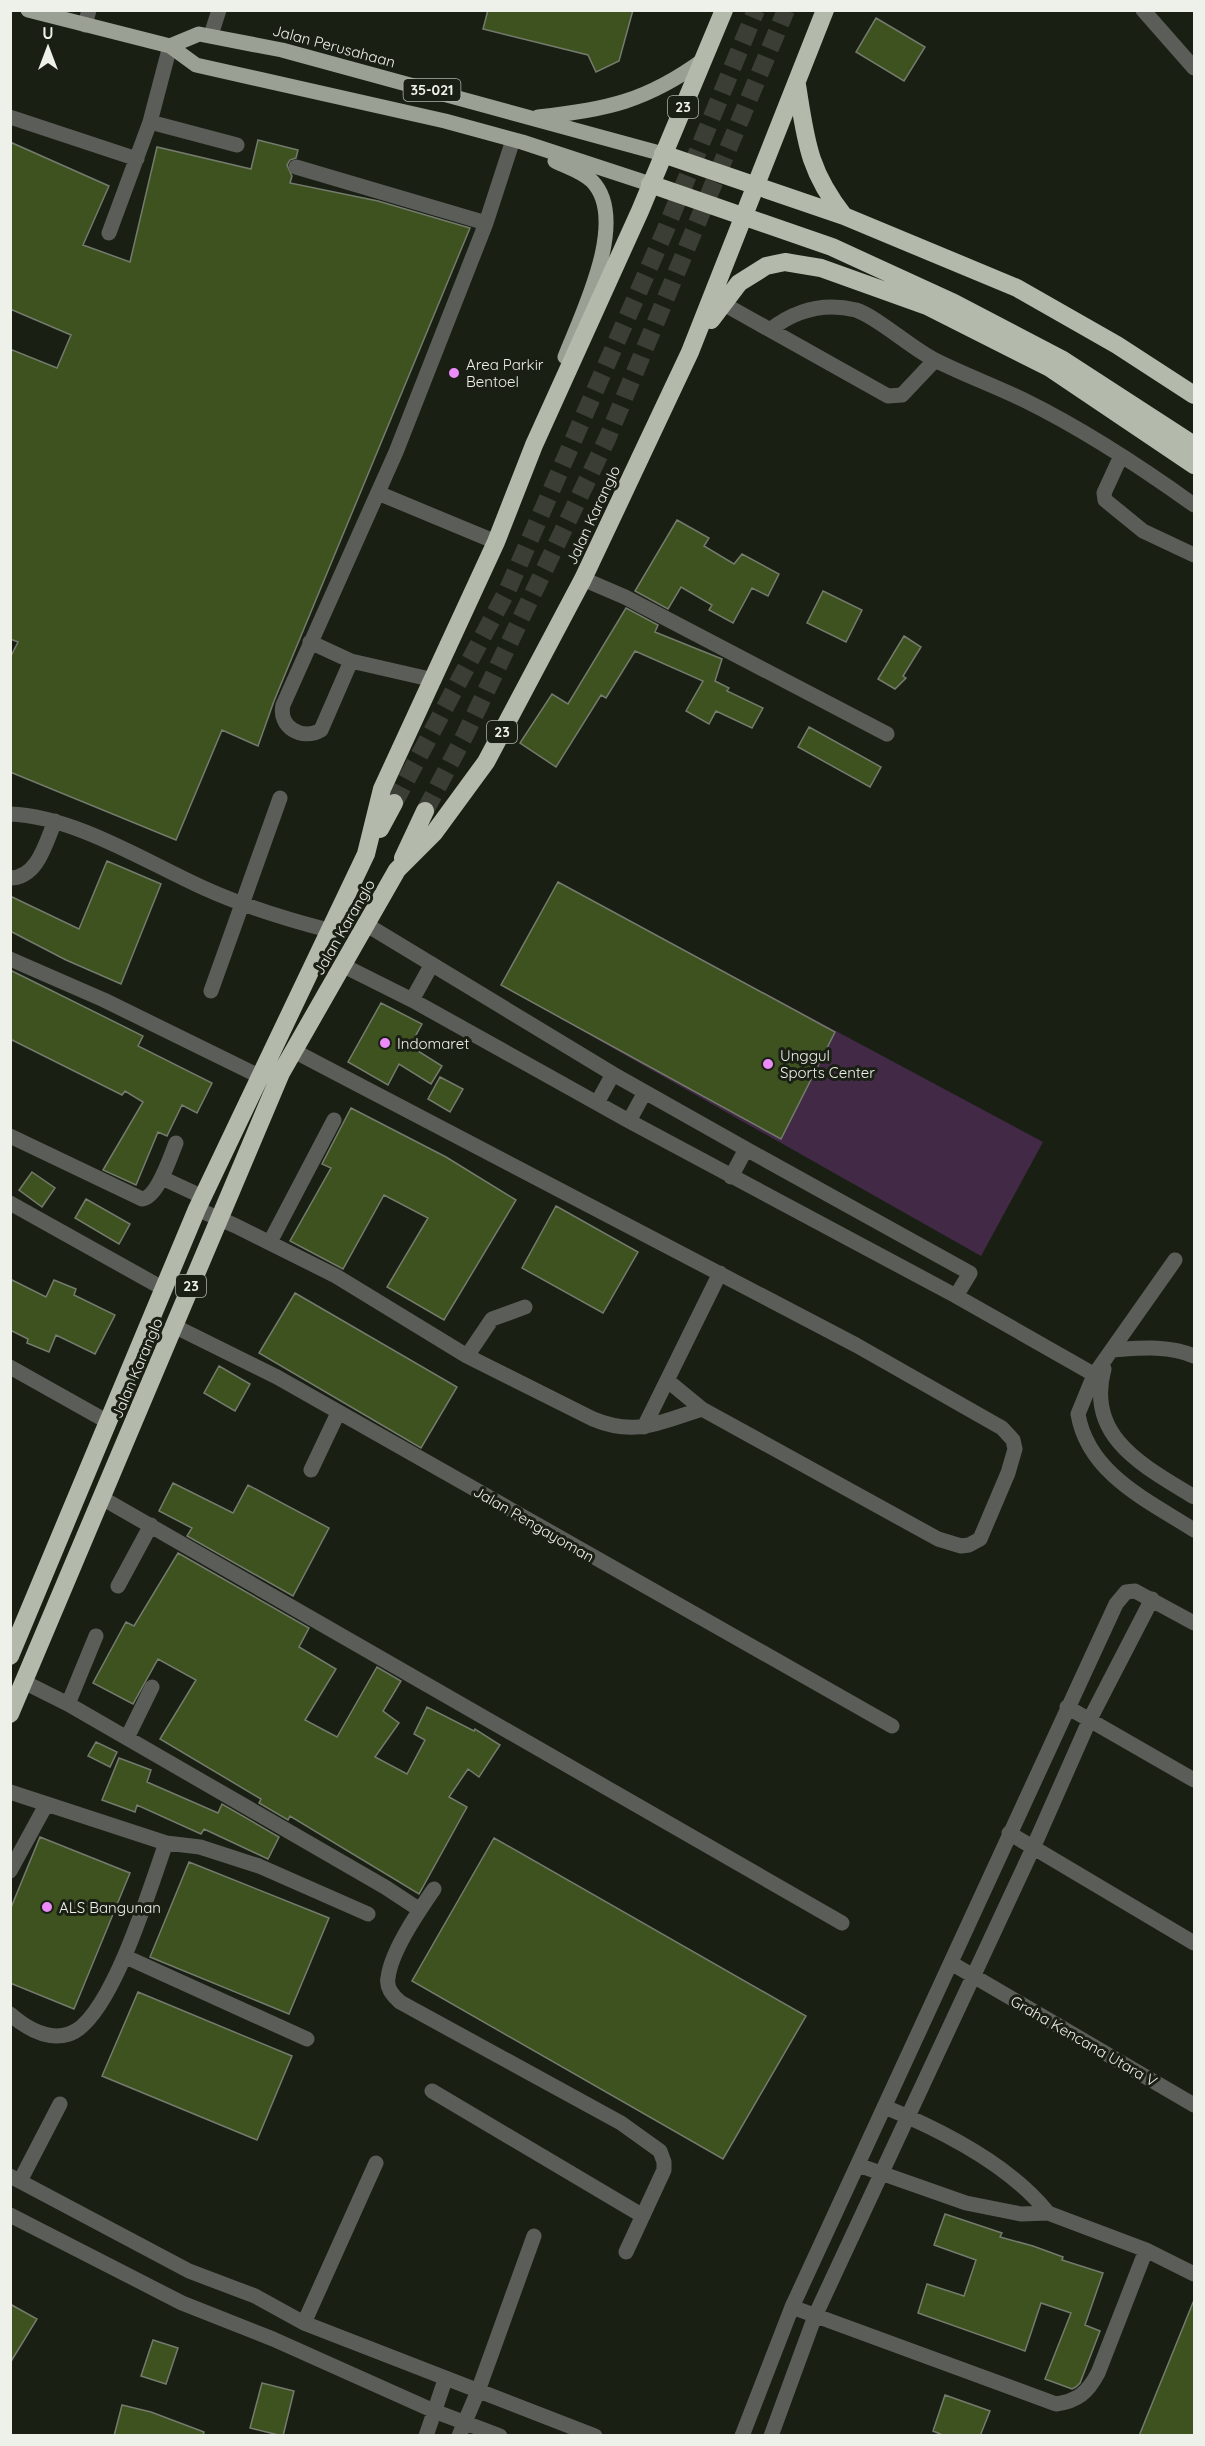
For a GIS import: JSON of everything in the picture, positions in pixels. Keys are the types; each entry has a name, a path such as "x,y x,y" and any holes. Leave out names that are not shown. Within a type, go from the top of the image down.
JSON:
{"highway":[{"name":"23","path":"663,154 724,10"},
{"name":"Jalan Karanglo","path":"10,1714 281,1073 397,870 434,833 486,762 583,579 690,352 825,10"},
{"path":"797,84 806,140 817,176 844,216"},
{"name":"Jalan Karanglo","path":"10,1656 200,1203 366,854 382,789 496,542 534,445 663,154"},
{"path":"663,154 844,216 1017,288 1117,345 1194,395"},
{"path":"650,184 832,247 984,317 1063,360 1194,445"},
{"path":"690,352 722,303 750,274 766,266 785,262 821,268 927,306 1050,368 1194,465"},
{"name":"23","path":"366,854 394,802"},
{"name":"23","path":"397,870 425,811"}],"main road":[{"name":"35-021","path":"28,10 87,18 170,46 196,65 445,121 517,141 650,184"},
{"name":"Jalan Perusahaan","path":"170,46 199,34 282,50 663,154"},
{"name":"35-021","path":"530,118 592,111 626,102 669,84 703,60"},
{"name":"35-021","path":"517,141 591,180 603,202 606,231 604,250 534,445"}],"street":[{"path":"211,35 219,10"},
{"path":"1143,10 1194,68"},
{"path":"109,233 150,122 170,46"},
{"path":"10,117 137,159"},
{"path":"150,122 237,145"},
{"path":"351,661 321,730 305,734 290,729 283,720 283,705 378,493 517,141"},
{"path":"296,166 486,223"},
{"path":"722,303 888,396 902,394 935,360"},
{"path":"771,329 789,315 806,310 832,306 858,311 935,360 1025,401 1121,456 1194,505"},
{"path":"1121,456 1104,493 1105,500 1143,531 1194,555"},
{"path":"378,493 496,542"},
{"path":"583,579 625,597 887,734"},
{"path":"310,642 351,661 434,680"},
{"path":"211,991 280,798"},
{"path":"10,814 55,821 241,903 328,930"},
{"path":"10,878 22,877 33,868 55,821"},
{"path":"367,926 613,1074 970,1273 956,1296"},
{"path":"10,959 104,1000 259,1076"},
{"path":"412,1000 432,964"},
{"path":"342,965 412,1000 731,1177 956,1296 1098,1377"},
{"path":"294,1051 856,1345 1002,1428 1013,1440 1015,1449 980,1539 969,1545 961,1546 938,1539 702,1409 668,1381"},
{"path":"597,1103 613,1074"},
{"path":"629,1121 645,1092"},
{"path":"270,1242 334,1120"},
{"path":"10,1136 138,1198 150,1197 162,1178 176,1143"},
{"path":"731,1177 746,1149"},
{"path":"162,1178 219,1218 336,1276 467,1356 592,1419 622,1429 644,1427 702,1409"},
{"path":"10,1203 164,1289"},
{"path":"1175,1260 1111,1353 1078,1414 1082,1432 1097,1458 1121,1483 1194,1530"},
{"path":"644,1427 720,1273"},
{"path":"467,1356 492,1319 525,1307"},
{"name":"Jalan Pengayoman","path":"174,1326 277,1377 892,1726"},
{"path":"1111,1353 1159,1347 1178,1349 1194,1356"},
{"path":"10,1367 108,1422"},
{"path":"1098,1377 1103,1415 1119,1442 1138,1462 1194,1497"},
{"path":"311,1470 338,1413"},
{"path":"1082,1432 1103,1415"},
{"path":"1121,1483 1138,1462"},
{"path":"102,1498 842,1923"},
{"path":"118,1586 151,1525"},
{"path":"742,2436 792,2307 1067,1707 1119,1599 1131,1590 1194,1623"},
{"path":"771,2436 815,2316 1033,1848 1090,1719 1152,1599"},
{"path":"68,1704 96,1636"},
{"path":"24,1682 68,1704 385,1887 420,1910"},
{"path":"127,1738 152,1687"},
{"path":"1067,1707 1194,1780"},
{"path":"10,1792 166,1844 200,1847 248,1862 368,1914"},
{"path":"10,1871 46,1805"},
{"path":"1010,1833 1194,1943"},
{"path":"10,2014 27,2027 45,2034 61,2036 77,2031 87,2022 126,1957 166,1844"},
{"path":"434,1889 420,1910 389,1974 388,1984 392,1994 400,2002 621,2123 660,2151 664,2165 626,2252"},
{"path":"126,1957 307,2039"},
{"name":"Graha Kencana Utara V","path":"951,1963 1194,2105"},
{"path":"432,2091 643,2216"},
{"path":"60,2104 15,2179 189,2271 255,2296 304,2323 445,2380 595,2436"},
{"path":"885,2107 908,2116 992,2163 1020,2182 1048,2213 1146,2250 1194,2274"},
{"path":"304,2323 376,2163"},
{"path":"858,2165 880,2175 999,2211 1034,2215 1048,2213"},
{"path":"10,2216 182,2303 273,2339 434,2411 461,2429 501,2436"},
{"path":"461,2429 478,2391 534,2236"},
{"path":"792,2307 1056,2404 1073,2402 1089,2390 1098,2373 1146,2250"},
{"path":"426,2436 445,2380"}],"shaded area":[{"name":"Unggul Sports Center","path":"558,882 1043,1142 981,1256 501,985"}],"building":[{"path":"488,10 633,10 619,61 596,72 588,55 483,29"},
{"path":"876,18 925,47 904,81 856,52"},
{"path":"258,140 298,150 296,158 290,160 287,165 292,176 290,183 378,201 470,228 274,701 258,746 222,730 176,840 10,772 10,658 18,642 10,639 10,349 57,368 71,335 10,309 10,142 109,186 83,245 130,262 157,147 251,169"},
{"path":"677,520 709,538 704,546 734,564 742,554 779,574 768,596 752,588 733,623 709,610 712,605 681,587 668,609 635,591"},
{"path":"823,591 862,610 846,642 807,623"},
{"path":"626,608 658,625 655,632 722,659 715,681 729,688 727,691 763,708 752,728 716,711 709,724 686,711 703,681 635,651 606,698 601,695 556,767 520,743 552,694 568,704"},
{"path":"904,636 921,647 903,676 906,678 895,689 878,679"},
{"path":"809,727 881,767 870,787 798,747"},
{"path":"107,861 161,884 121,984 66,960 10,931 10,896 79,929"},
{"path":"558,882 835,1032 781,1139 501,985"},
{"path":"10,970 143,1036 138,1046 212,1083 197,1113 182,1105 167,1136 158,1132 136,1185 103,1170 143,1102 125,1091 122,1095 10,1039"},
{"name":"Indomaret","path":"381,1003 422,1024 410,1046 442,1066 431,1084 399,1064 388,1085 348,1062"},
{"path":"440,1077 463,1089 450,1112 428,1099"},
{"path":"351,1108 446,1157 516,1200 444,1320 387,1287 428,1218 384,1195 343,1269 290,1241 331,1168 322,1164"},
{"path":"32,1172 55,1188 42,1207 19,1190"},
{"path":"86,1199 130,1224 119,1244 75,1218"},
{"path":"556,1206 638,1252 603,1313 522,1268"},
{"path":"10,1279 46,1297 54,1280 76,1289 74,1295 115,1315 95,1354 56,1335 49,1352 27,1343 28,1339 10,1330"},
{"path":"295,1293 457,1387 421,1448 259,1353"},
{"path":"219,1366 250,1384 235,1411 204,1393"},
{"path":"173,1483 233,1513 248,1485 329,1528 293,1596 187,1536 192,1528 159,1511"},
{"path":"178,1553 309,1628 299,1647 336,1669 305,1720 337,1737 377,1667 401,1681 383,1711 399,1723 375,1757 407,1774 425,1740 414,1734 427,1707 474,1731 475,1729 500,1745 479,1777 468,1769 449,1797 467,1807 419,1894 290,1816 288,1820 259,1803 261,1799 160,1739 196,1680 158,1659 133,1704 93,1683 126,1622 134,1626"},
{"path":"96,1742 117,1752 110,1767 88,1756"},
{"path":"119,1758 151,1770 147,1782 218,1813 222,1804 279,1837 268,1859 204,1829 201,1834 137,1805 135,1812 102,1800"},
{"path":"40,1837 130,1873 74,2009 10,1983 10,1910"},
{"path":"494,1838 806,2016 723,2159 412,1981"},
{"path":"189,1862 329,1918 289,2014 150,1957"},
{"path":"138,1992 292,2056 257,2140 102,2076"},
{"path":"945,2214 1002,2233 1000,2237 1033,2246 1063,2257 1062,2260 1103,2273 1085,2325 1100,2331 1080,2383 1076,2387 1072,2389 1045,2379 1071,2313 1041,2303 1025,2351 918,2313 927,2284 964,2296 976,2260 934,2245"},
{"path":"1194,2300 1194,2436 1139,2436"},
{"path":"10,2304 37,2319 10,2363"},
{"path":"153,2340 178,2348 166,2384 141,2376"},
{"path":"262,2383 294,2391 283,2436 250,2428"},
{"path":"945,2395 990,2411 980,2436 945,2436 933,2431"},
{"path":"122,2405 151,2412 204,2432 203,2436 114,2436"}],"tunnel":[{"path":"394,803 508,589 665,231 756,10"},
{"path":"425,811 466,733 607,439 786,10"}],"place":[{"name":"Area Parkir Bentoel","path":"454,373"},
{"name":"Indomaret","path":"385,1043"},
{"name":"Unggul Sports Center","path":"768,1064"},
{"name":"ALS Bangunan","path":"47,1907"}]}
